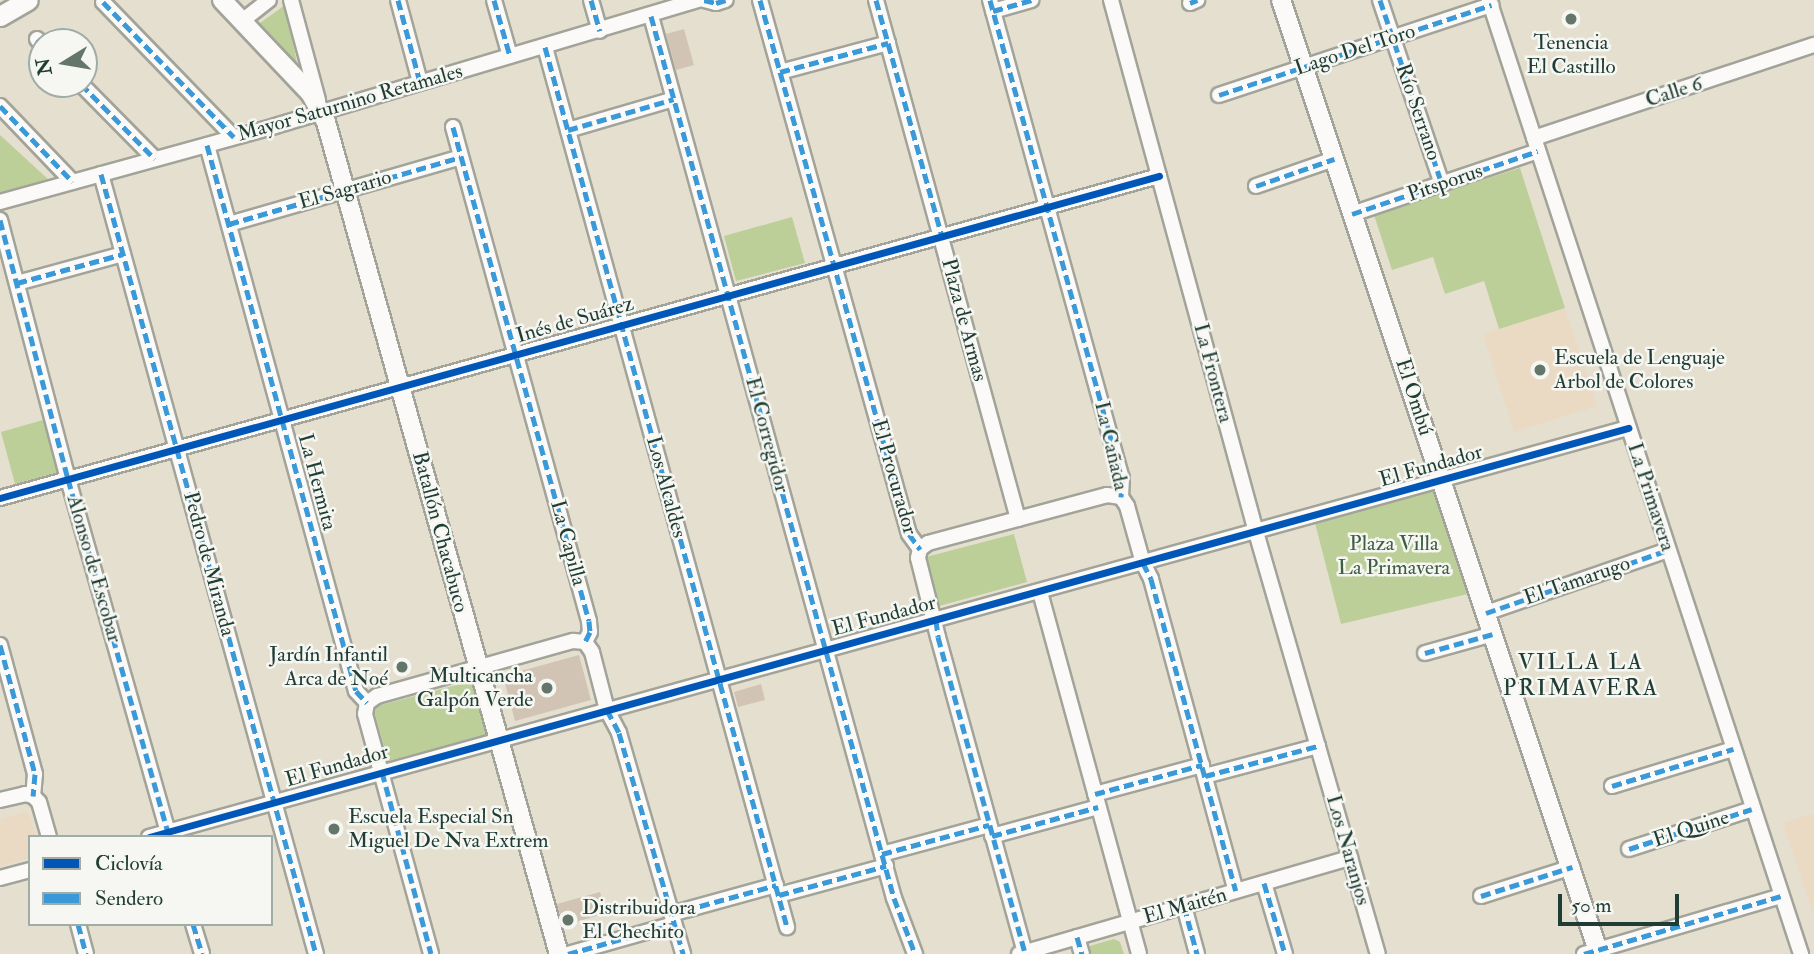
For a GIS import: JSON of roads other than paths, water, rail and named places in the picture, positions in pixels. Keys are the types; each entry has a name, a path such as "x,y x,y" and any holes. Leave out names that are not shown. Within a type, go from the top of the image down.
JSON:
{"main road":[{"path":"0,16 28,0"}],"street":[{"name":"Batallón Chacabuco","path":"222,0 310,93 321,111"},
{"path":"242,21 269,0"},
{"name":"Batallón Chacabuco","path":"291,0 559,954"},
{"path":"398,0 420,82"},
{"path":"494,0 510,56"},
{"path":"591,0 600,31"},
{"name":"Mayor Saturnino Retamales","path":"0,202 207,145 701,0 716,3 726,0"},
{"name":"El Procurador","path":"760,0 909,534 920,549 918,558 1022,953"},
{"name":"Plaza de Armas","path":"876,0 1018,519"},
{"path":"992,5 1031,0"},
{"name":"La Frontera","path":"1111,0 1256,532 1318,746"},
{"name":"El Ombú","path":"1281,0 1572,867 1594,953"},
{"name":"Río Serrano","path":"1380,0 1442,184"},
{"path":"103,2 234,137"},
{"name":"Lago Del Toro","path":"1219,95 1490,3"},
{"name":"La Primavera","path":"1490,3 1801,954"},
{"name":"La Cañada","path":"992,5 1122,478 1121,496 1127,506 1143,564 1151,579 1236,891"},
{"name":"El Corregidor","path":"651,16 899,916 915,954"},
{"path":"780,72 888,43"},
{"name":"Calle 6","path":"1536,145 1814,45"},
{"name":"Los Alcaldes","path":"544,47 788,927"},
{"path":"95,98 155,159"},
{"path":"568,130 674,99"},
{"path":"0,106 73,181"},
{"name":"La Capilla","path":"453,127 589,621 590,632 585,642 592,652 607,710 619,733 683,954"},
{"name":"La Hermita","path":"207,145 356,691 366,703 365,714 431,954"},
{"name":"Pitsporus","path":"1353,214 1442,184 1536,145"},
{"name":"El Sagrario","path":"229,224 461,157"},
{"path":"1255,186 1334,159"},
{"name":"Pedro de Miranda","path":"101,174 316,954"},
{"name":"Inés de Suárez","path":"0,498 1159,177"},
{"name":"Alonso de Escobar","path":"0,220 68,479 168,834"},
{"path":"16,283 123,254"},
{"name":"El Fundador","path":"168,834 274,802 1628,428"},
{"path":"920,549 928,543 1112,494 1121,496"},
{"name":"El Tamarugo","path":"1486,612 1668,550"},
{"path":"1040,592 1139,954"},
{"path":"1425,653 1493,634"},
{"path":"366,703 373,697 478,667 573,641 585,642"},
{"path":"0,645 35,774 33,796"},
{"path":"568,954 673,919 991,830 1204,771 1318,746"},
{"name":"Los Naranjos","path":"1318,746 1378,954"},
{"path":"1612,786 1733,749"},
{"path":"0,800 25,794 33,796 39,802 48,835"},
{"name":"El Quine","path":"1629,849 1752,809"},
{"name":"El Maitén","path":"1022,953 1350,858"},
{"path":"1481,896 1572,867"},
{"path":"0,878 28,871"},
{"path":"1264,883 1285,954"},
{"path":"1594,953 1781,896"},
{"path":"1184,906 1197,954"},
{"path":"79,926 86,954"},
{"path":"194,926 202,954"},
{"path":"1077,937 1082,954"}],"place":[{"name":"Tenencia El Castillo","path":"1571,19"},
{"name":"Escuela de Lenguaje Arbol de Colores","path":"1540,370"},
{"name":"Jardín Infantil Arca de Noé","path":"402,667"},
{"name":"Multicancha Galpón Verde","path":"547,688"},
{"name":"Escuela Especial Sn Miguel De Nva Extrem","path":"334,829"},
{"name":"Distribuidora El Chechito","path":"568,920"}],"district":[{"name":"VILLA LA PRIMAVERA","path":"1581,675"}],"park label":[{"name":"Plaza Villa La Primavera","path":"1394,556"}]}
